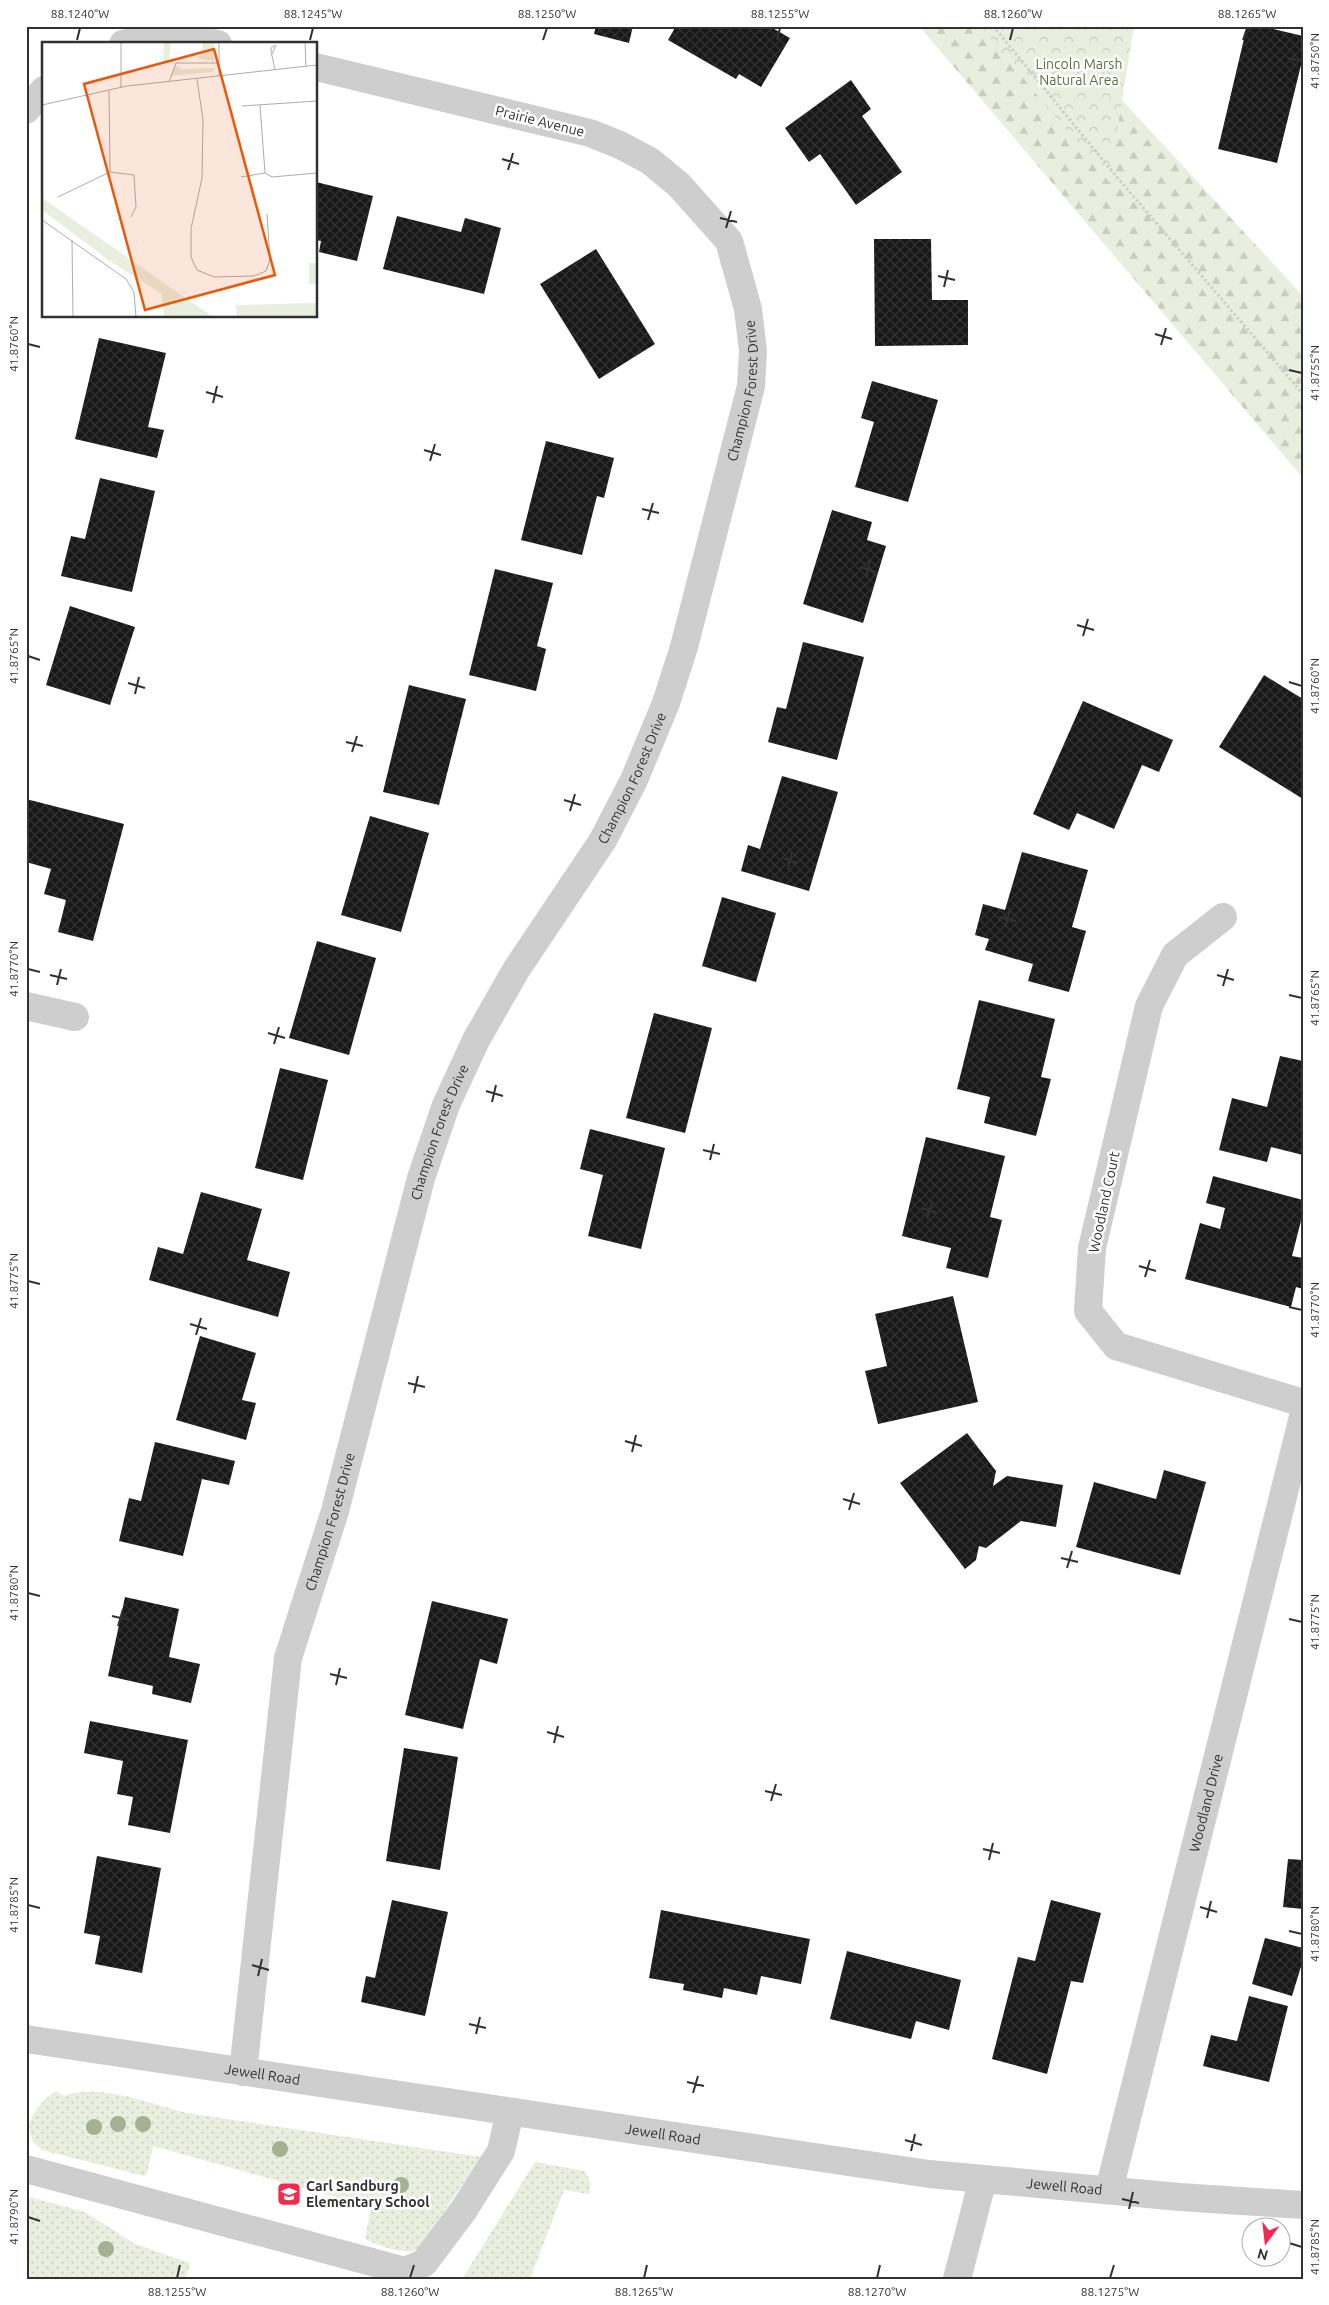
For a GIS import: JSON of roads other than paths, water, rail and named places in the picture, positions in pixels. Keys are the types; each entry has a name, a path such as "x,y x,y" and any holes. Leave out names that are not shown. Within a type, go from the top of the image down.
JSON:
{"street":[{"path":"133,42 164,36 196,38 211,42"},
{"name":"Prairie Avenue","path":"318,67 590,133 620,145 650,161 678,185 729,241"},
{"path":"26,110 42,92"},
{"name":"Champion Forest Drive","path":"243,2072 288,1658 335,1511 421,1178 446,1105 476,1040 516,970 603,840 637,772 666,703 681,657 751,386 753,351 748,309 729,241"},
{"name":"Woodland Court","path":"1223,917 1175,955 1149,1006 1092,1248 1088,1312 1116,1346 1303,1403"},
{"path":"26,1006 75,1017"},
{"name":"Woodland Drive","path":"1109,2190 1303,1417"},
{"name":"Jewell Road","path":"26,2039 929,2174 1303,2205"},
{"path":"26,2168 405,2271 424,2263 463,2211 501,2151 510,2112"},
{"path":"957,2279 983,2179"}],"place":[{"name":"Carl Sandburg Elementary School","path":"289,2194"}],"park label":[{"name":"Lincoln Marsh Natural Area","path":"1079,72"}]}
